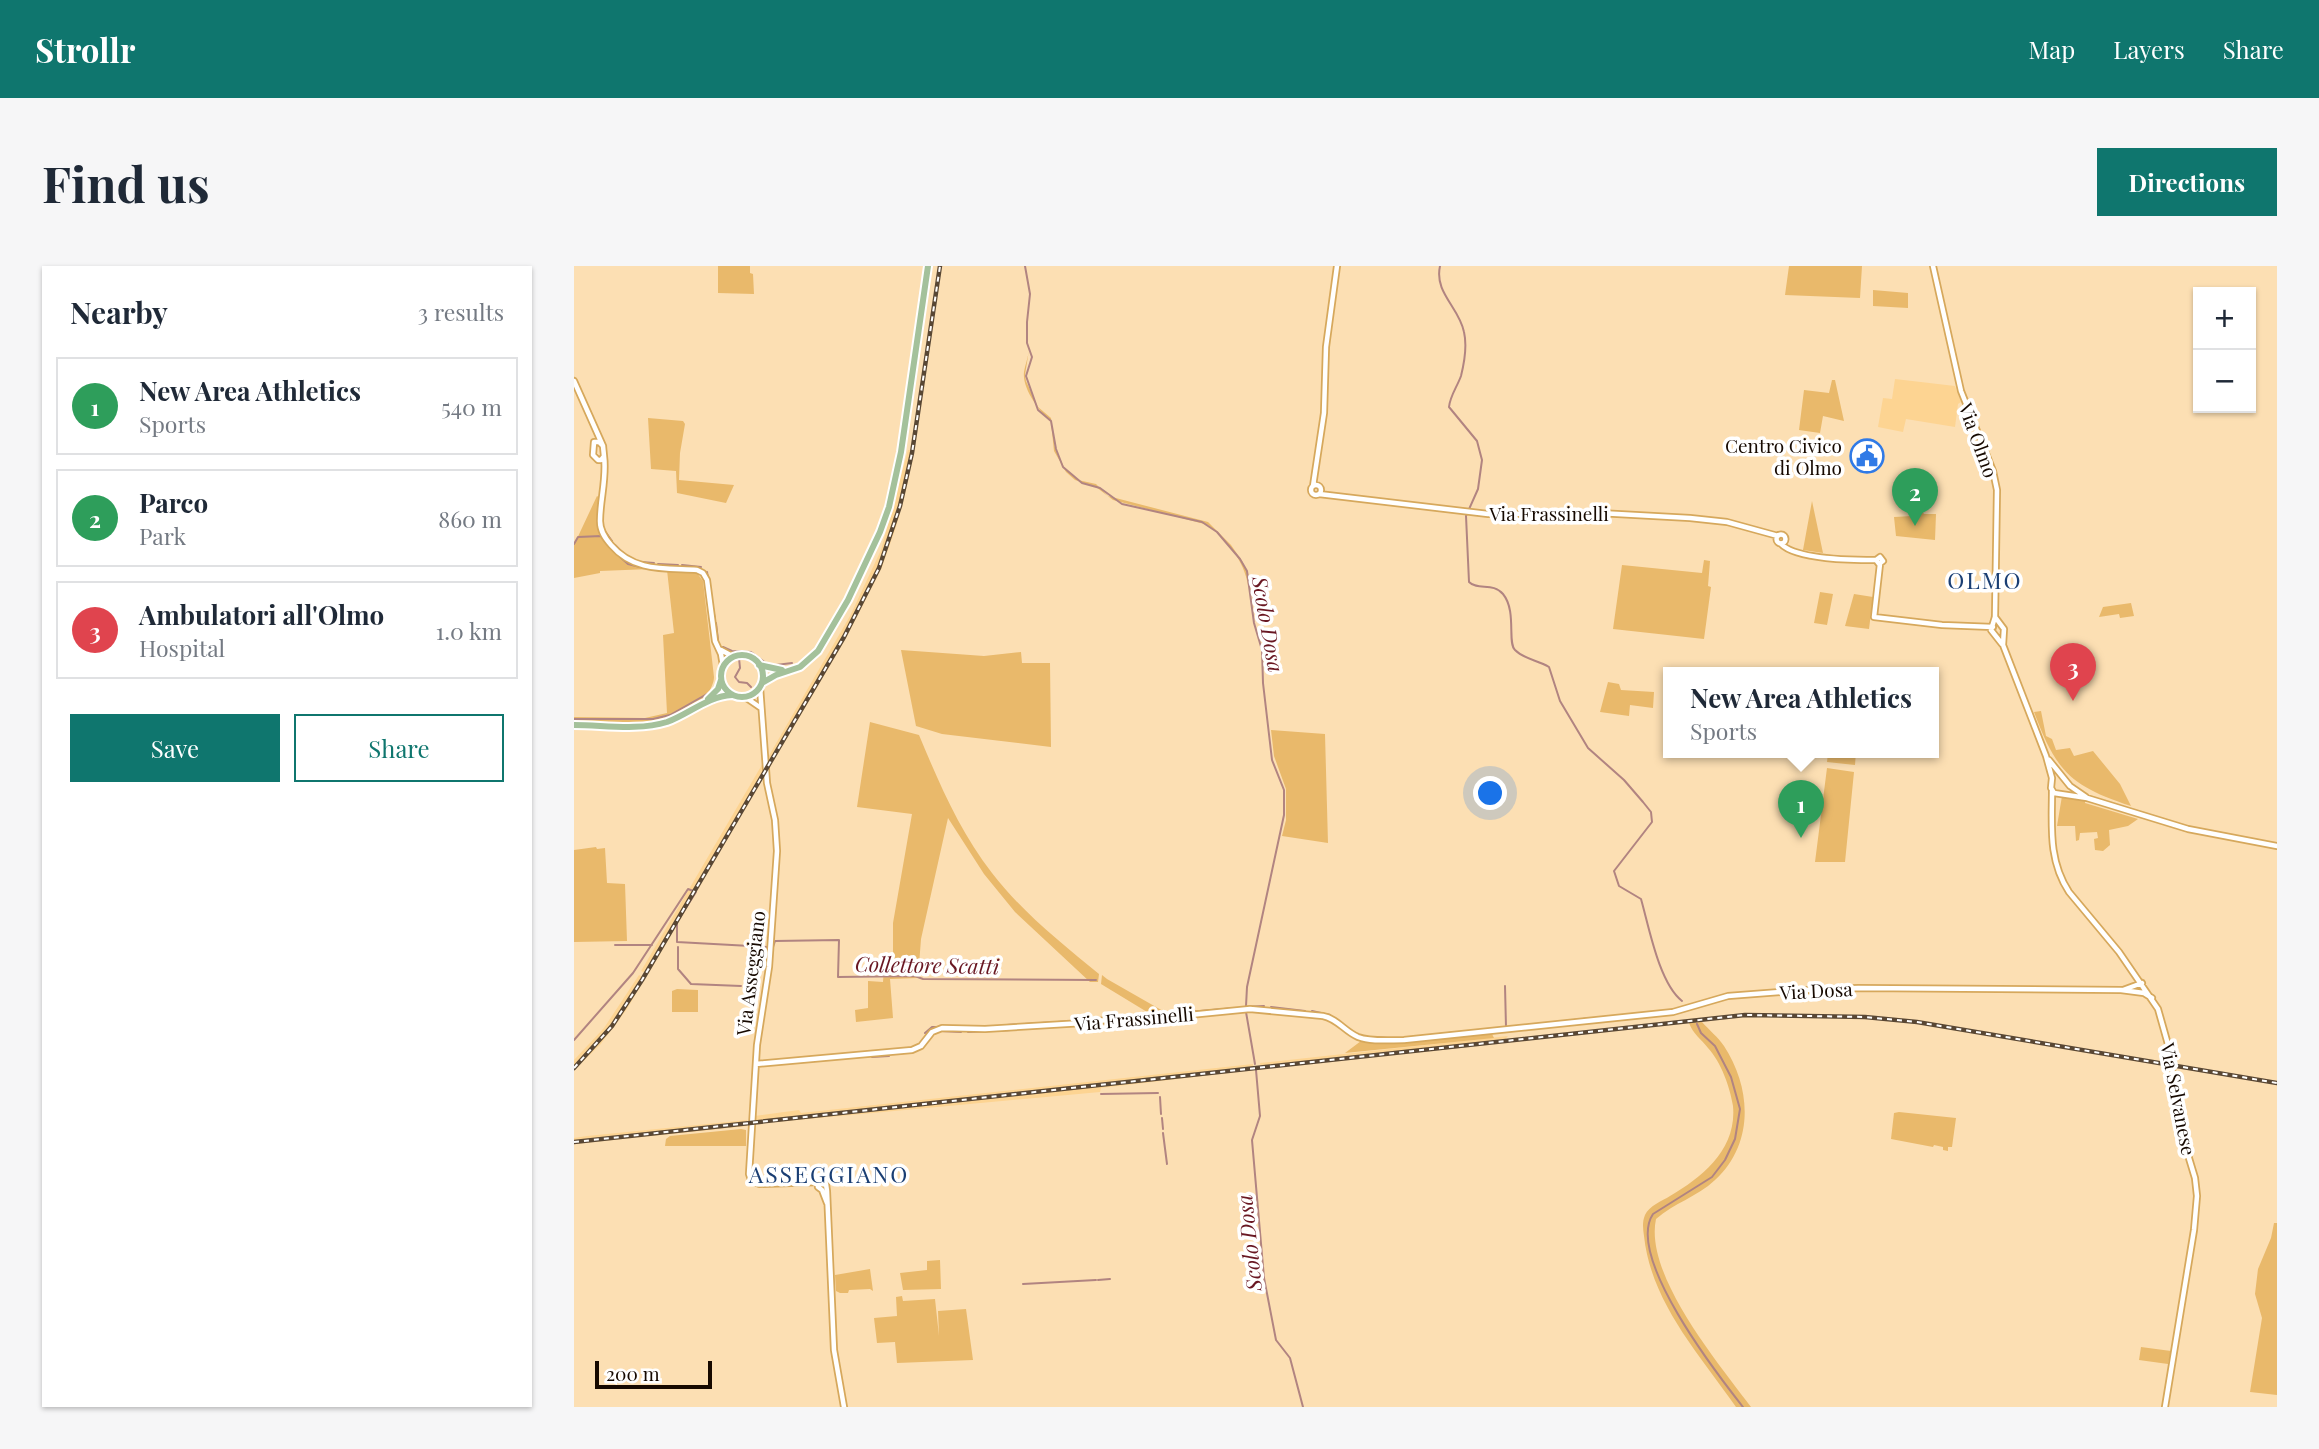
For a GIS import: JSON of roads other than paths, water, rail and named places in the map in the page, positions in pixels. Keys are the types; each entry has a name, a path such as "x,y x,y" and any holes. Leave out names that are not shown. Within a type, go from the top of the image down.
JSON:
{"main road":[{"path":"704,703 732,695 745,697 761,685 804,664 818,651 848,600 880,532 889,506 901,452 928,266"},
{"path":"574,725 652,726 674,719 704,703 716,693 723,667 734,657 751,657 759,665 787,671"},
{"name":"Via Asseggiano","path":"759,665 761,685"},
{"path":"721,680 723,687 732,695"}],"street":[{"name":"Via Frassinelli","path":"1337,266 1327,338 1324,412 1314,469 1318,489 1329,495 1470,513 1627,513 1727,522 1768,534 1791,550 1840,559 1876,561 1874,617 1986,628"},
{"name":"Via Olmo","path":"1933,266 1961,391 1993,471 1997,490 1995,626"},
{"path":"574,381 603,446 602,458 606,471 601,529 611,545 624,558 637,565 697,570 703,573 707,580 723,667"},
{"path":"597,431 592,451 595,457 602,458"},
{"path":"596,442 603,446"},
{"path":"1995,626 2046,756 2052,791 2087,798 2188,829 2277,846"},
{"path":"1986,628 1995,626 2004,629 1997,635"},
{"path":"1986,628 1997,635"},
{"path":"718,647 734,657"},
{"name":"Via Asseggiano","path":"761,685 767,783 778,851 773,928 758,1030 750,1178 763,1184 812,1182 822,1187 827,1203 833,1340 844,1407"},
{"path":"745,697 762,709"},
{"path":"2046,756 2068,785 2087,798"},
{"path":"2052,781 2061,776"},
{"path":"2062,794 2068,785"},
{"name":"Via Selvanese","path":"2052,791 2053,849 2063,883 2143,983 2163,1020 2182,1135 2193,1169 2197,1196 2195,1228 2165,1407"},
{"name":"Via Selvanese","path":"2051,822 2056,800 2062,794"},
{"path":"2130,986 2135,973"},
{"path":"2122,990 2143,983"},
{"path":"2133,992 2143,983"},
{"name":"Via Dosa","path":"1513,1029 1673,1012 1728,996 1806,990 2122,990 2146,993 2152,998"},
{"name":"Via Frassinelli","path":"756,1064 912,1050 921,1046 932,1032 942,1028 985,1029 1083,1023 1247,1009 1281,1010 1328,1017 1335,1019 1353,1034 1369,1039 1428,1038 1513,1029"}],"waterway":[{"name":"Scolo Dosa","path":"1025,266 1030,294 1027,343 1032,357 1026,376 1038,410 1051,421 1056,449 1063,467 1082,483 1100,488 1122,504 1202,522 1217,532 1247,571 1254,623 1262,650 1272,760 1284,790 1284,815 1247,987 1246,1006"},
{"path":"1440,266 1441,284 1461,323 1465,343 1461,376 1449,407 1477,441 1482,460 1478,489 1466,516 1469,582 1495,588 1503,594 1510,609 1515,650 1549,667 1560,701 1588,748 1624,780 1651,812 1652,822 1614,871 1619,886 1641,899 1661,968 1674,993 1682,1001"},
{"path":"602,521 604,530 612,541"},
{"path":"574,544 578,537 601,536 606,543"},
{"path":"615,545 624,554"},
{"path":"620,557 628,564 640,567"},
{"path":"641,562 654,563"},
{"path":"658,564 678,565"},
{"path":"682,565 701,567"},
{"path":"707,572 715,620"},
{"path":"716,623 718,640"},
{"path":"723,647 732,651 751,652 767,664"},
{"path":"739,658 740,668 735,677 739,682 747,683 751,687"},
{"path":"776,665 792,663"},
{"path":"574,719 653,719 670,715 707,694"},
{"name":"Collettore Scatti","path":"574,1040 633,973 688,889 696,892 677,922 677,942 768,947"},
{"name":"Collettore Scatti","path":"773,947 775,941 839,940 838,977 1096,980"},
{"path":"615,945 652,945"},
{"path":"678,947 678,969 691,984 741,986"},
{"path":"1505,986 1506,1027"},
{"path":"1244,1007 1264,1006"},
{"path":"1271,1007 1305,1011"},
{"path":"1166,1014 1235,1008"},
{"path":"1312,1011 1321,1013"},
{"name":"Scolo Dosa","path":"1246,1012 1255,1064"},
{"path":"1326,1014 1330,1015"},
{"path":"1117,1017 1147,1015"},
{"path":"1565,1021 1591,1018"},
{"path":"1007,1025 1074,1021"},
{"path":"1082,1026 1113,1022"},
{"path":"1697,1024 1701,1033 1715,1046 1731,1077 1740,1109 1735,1139 1725,1160 1712,1177 1653,1214 1648,1233 1652,1257 1662,1285 1696,1343 1743,1407"},
{"path":"1066,1026 1079,1026"},
{"path":"925,1033 932,1027 939,1027"},
{"path":"968,1032 1011,1030"},
{"path":"941,1031 961,1032"},
{"path":"1421,1036 1457,1032"},
{"path":"1368,1037 1388,1038"},
{"path":"834,1055 876,1051"},
{"path":"872,1057 889,1056"},
{"name":"Scolo Dosa","path":"1256,1070 1260,1116 1252,1140 1264,1278 1276,1340 1290,1358 1303,1407"},
{"path":"1101,1094 1158,1093"},
{"path":"1160,1097 1161,1114"},
{"path":"1162,1118 1163,1129"},
{"path":"1163,1133 1167,1164"},
{"path":"1098,1280 1110,1279"},
{"path":"1023,1284 1096,1280"}],"railway":[{"path":"574,1068 612,1026 642,980 844,637 879,568 900,506 912,453 940,266"},
{"path":"574,1142 1745,1015 1865,1017 1917,1022 2277,1083"}],"place":[{"name":"Centro Civico di Olmo","path":"1867,456"},
{"name":"Parco","path":"1915,526"},
{"name":"Ambulatori all'Olmo","path":"2073,701"},
{"name":"New Area Athletics","path":"1801,838"}],"district":[{"name":"OLMO","path":"1985,579"},
{"name":"ASSEGGIANO","path":"829,1173"}]}
